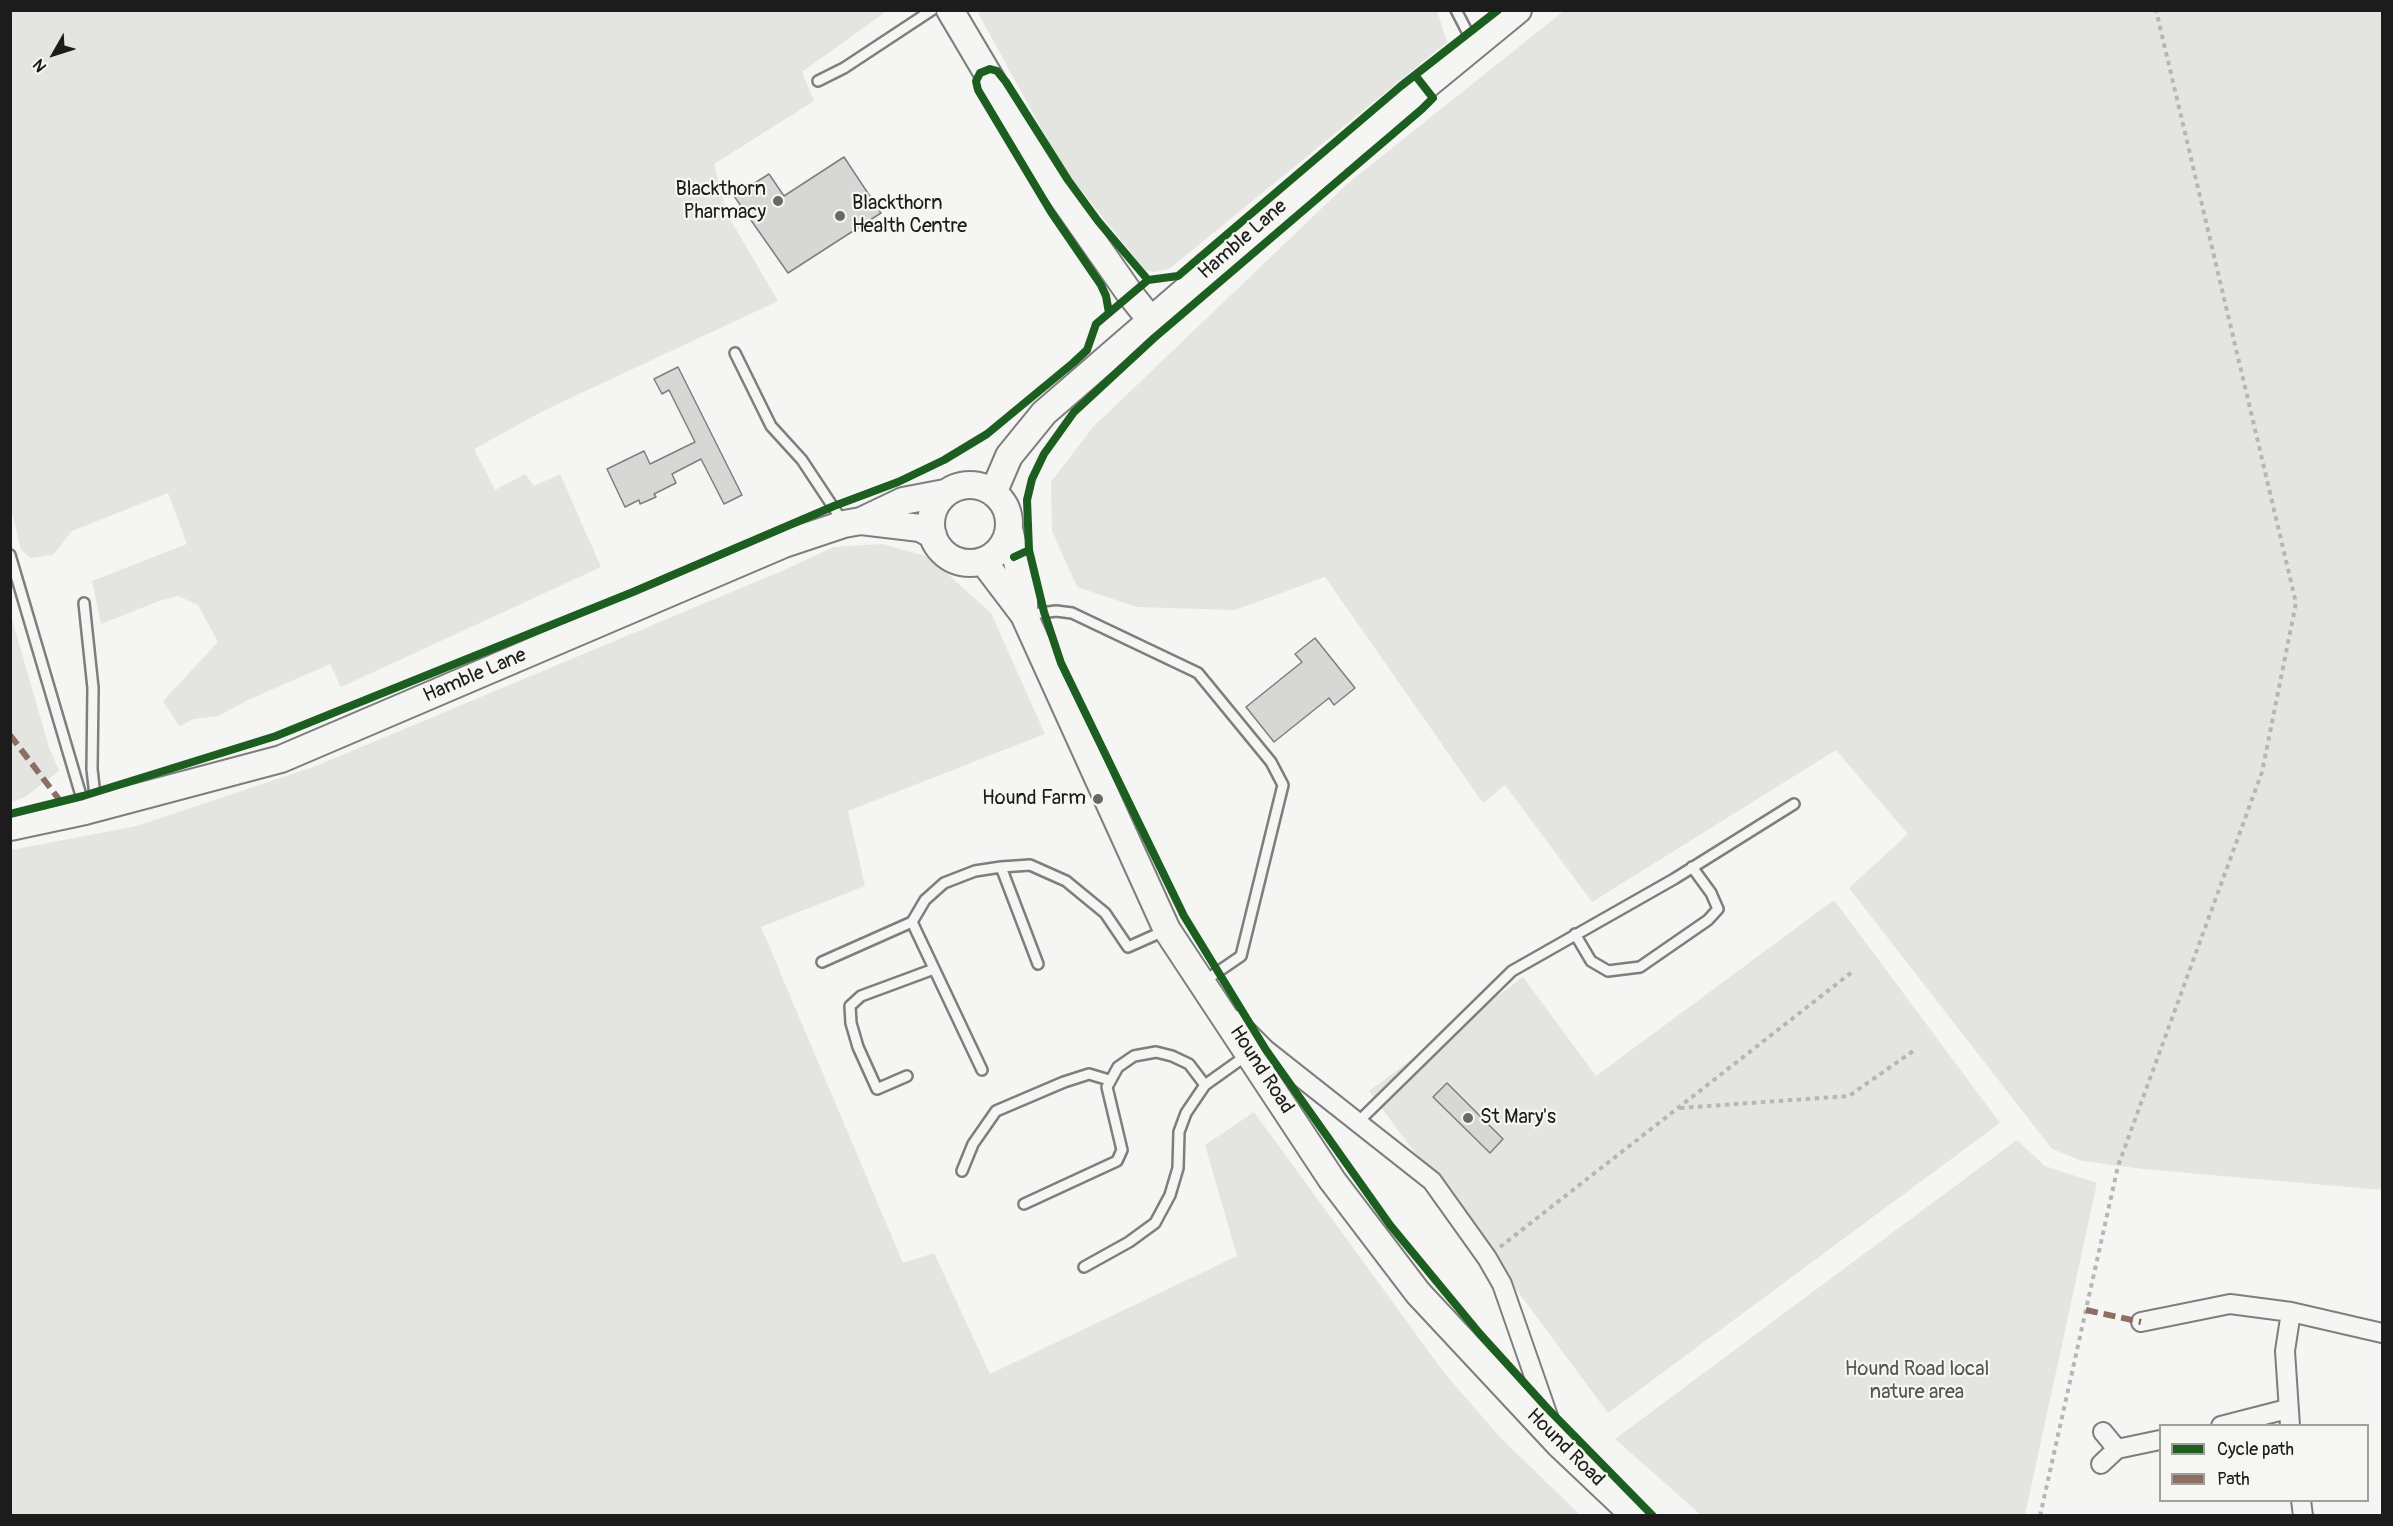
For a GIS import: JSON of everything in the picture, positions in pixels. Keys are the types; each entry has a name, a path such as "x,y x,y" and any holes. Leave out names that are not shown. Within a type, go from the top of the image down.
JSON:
{"main road":[{"path":"950,10 1053,184 1150,319"},
{"name":"Hamble Lane","path":"994,491 1009,456 1044,413 1150,319 1518,10"},
{"path":"853,522 903,501 945,493 964,484 977,485 994,491 1004,502 1009,515 1009,529 1024,590 1024,615"},
{"path":"945,493 936,503 931,516 933,545 950,558 974,566 997,553 1005,542 1009,529"},
{"name":"Hamble Lane","path":"10,827 91,810 281,759 784,544 853,522 920,528 933,545"},
{"name":"Hound Road","path":"974,566 1024,615 1167,930 1250,1052 1332,1180 1418,1293 1558,1443 1635,1515"}],"street":[{"path":"1208,989 1266,1050 1432,1181 1487,1258 1502,1284 1558,1443"},
{"path":"2141,1322 2230,1304 2291,1312 2382,1333"},
{"path":"2230,1424 2289,1417 2285,1351 2291,1312"},
{"path":"2103,1432 2117,1449"},
{"path":"2101,1464 2117,1449 2159,1440"}],"lane":[{"path":"818,81 844,68 932,10"},
{"path":"1456,10 1474,45"},
{"path":"735,353 771,426 853,522"},
{"path":"10,555 83,796 91,810"},
{"path":"84,603 93,688 91,810"},
{"path":"1024,615 1056,611 1072,613 1198,673 1271,762 1283,785 1241,956 1208,989"},
{"path":"1358,1122 1512,971 1692,867 1794,804"},
{"path":"822,962 912,922 926,900 944,883 975,872 1001,867 1030,865 1066,881 1105,914 1128,947 1167,930"},
{"path":"1001,867 1038,964"},
{"path":"1575,934 1591,960 1608,971 1640,967 1708,920 1718,909 1711,893 1692,867"},
{"path":"912,922 982,1070"},
{"path":"907,1076 877,1089 858,1047 851,1023 850,1006 861,996 934,969"},
{"path":"1024,1204 1117,1161 1122,1150 1108,1097 1109,1080 1118,1067 1134,1056 1156,1052 1172,1056 1189,1064 1205,1085"},
{"path":"1084,1267 1129,1242 1155,1223 1170,1196 1178,1168 1179,1132 1186,1113 1205,1085 1250,1052"},
{"path":"962,1171 973,1144 996,1111 1064,1082 1089,1074 1109,1080"}],"path":[{"path":"2040,1515 2118,1166 2262,772 2296,603 2156,10"},
{"path":"933,545 974,566"},
{"path":"1487,1258 1852,972"},
{"path":"1679,1108 1849,1096 1916,1049"}],"green space":[{"path":"1565,10 2382,11 2382,1190 2143,1169 2082,1161 2052,1149 1849,888 1908,834 1836,750 1592,902 1505,785 1483,803 1325,577 1235,610 1137,607 1077,587 1052,531 1051,482 1093,427 1346,185"},
{"path":"10,11 887,11 802,72 814,101 714,164 727,214 778,301 545,410 474,449 495,490 525,474 534,486 560,474 601,567 341,687 330,664 246,701 218,716 194,719 179,726 163,701 218,642 198,605 178,596 101,624 92,581 187,544 168,493 72,531 53,555 31,558 21,550 11,507"},
{"path":"977,11 1437,11 1447,42 1169,269 1154,272 1145,270 1063,168"},
{"path":"882,544 929,557 991,613 1045,734 848,811 865,886 761,927 903,1263 934,1253 990,1374 1237,1256 1205,1145 1254,1112 1445,1374 1500,1437 1580,1515 11,1515 11,850 137,826 316,766 834,547"},
{"path":"11,616 49,747 59,771 25,797 11,802"},
{"path":"1834,900 2000,1123 1608,1413 1369,1091 1523,977 1596,1076"},
{"name":"Hound Road local nature area","path":"2017,1140 2045,1166 2097,1183 2025,1515 1701,1515 1615,1439"}],"building":[{"name":"Blackthorn Health Centre","path":"844,157 881,213 788,273 734,196 769,174 784,196"},
{"path":"678,367 742,495 724,504 701,459 672,474 676,483 654,494 656,497 640,504 639,500 625,507 607,469 644,451 650,464 695,442 669,390 662,394 654,379"},
{"path":"1315,638 1355,688 1334,705 1329,698 1274,742 1246,707 1302,662 1295,654"},
{"name":"St Mary's","path":"1447,1083 1503,1139 1490,1153 1433,1097"}],"marked path":[{"path":"10,735 61,802"},
{"path":"2086,1310 2141,1322"}],"cycle path":[{"path":"10,814 83,796 276,736 633,592 834,506 898,482 944,460 987,434 1073,363 1087,350 1096,324 1148,280 1178,276 1401,86 1498,10"},
{"path":"1109,313 1101,285 1051,212 978,90 976,81 980,73 990,69 997,71 1006,82 1068,180 1098,221 1148,280"},
{"path":"1029,550 1027,500 1032,479 1044,454 1074,412 1154,338 1422,109 1433,98 1415,75"},
{"path":"1014,557 1029,550 1044,612 1061,663 1184,916 1266,1050 1390,1225 1480,1334 1547,1408 1653,1516"}],"place":[{"name":"Blackthorn Pharmacy","path":"778,201"},
{"name":"Blackthorn Health Centre","path":"840,216"},
{"name":"Hound Farm","path":"1098,799"},
{"name":"St Mary's","path":"1468,1118"}]}
